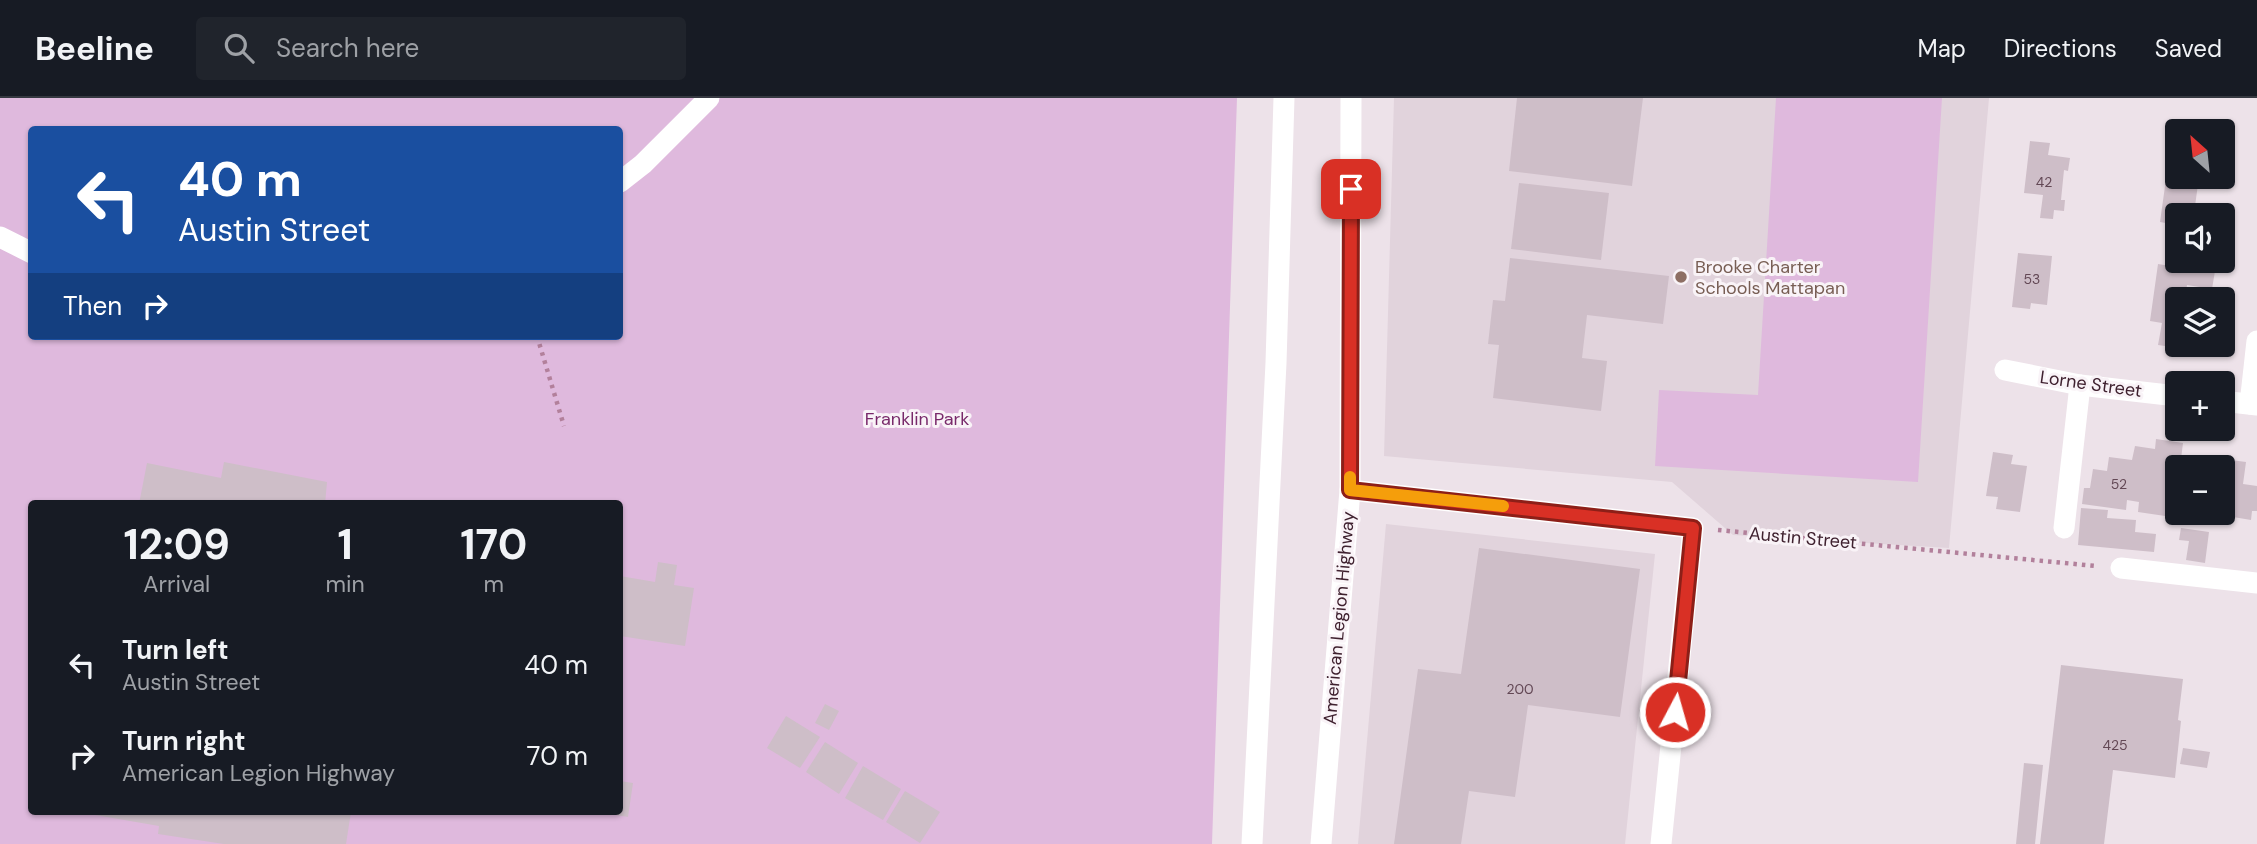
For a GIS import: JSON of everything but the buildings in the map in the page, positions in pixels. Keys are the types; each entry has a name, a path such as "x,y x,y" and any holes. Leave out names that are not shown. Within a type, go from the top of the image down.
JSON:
{"main road":[{"path":"623,180 643,164 709,98"},
{"path":"1252,844 1276,363 1284,98"},
{"name":"American Legion Highway","path":"1321,844 1350,490 1351,98"},
{"path":"0,237 28,251"},
{"path":"2235,402 2253,404 2257,341"},
{"name":"Lorne Street","path":"2004,370 2080,385 2165,395"},
{"path":"2064,528 2080,385"},
{"path":"1350,490 1693,528 1661,844"},
{"path":"2121,568 2257,583"}],"path":[{"path":"538,340 564,426"},
{"name":"Austin Street","path":"1693,528 2121,568"}],"shaded area":[{"name":"Brooke Charter Schools Mattapan","path":"1394,98 1989,98 1949,548 1733,535 1672,482 1384,456"},
{"path":"1386,524 1655,554 1625,844 1358,844"}],"green space":[{"name":"Franklin Park","path":"0,98 1237,98 1212,844 0,844"},
{"path":"1776,98 1942,98 1918,482 1655,466 1659,390 1758,395"}],"slow traffic":[{"path":"1350,477 1350,490 1503,506"}],"place":[{"name":"Brooke Charter Schools Mattapan","path":"1681,277"}],"route":[{"path":"1351,189 1350,490 1693,528 1675,712"}]}
